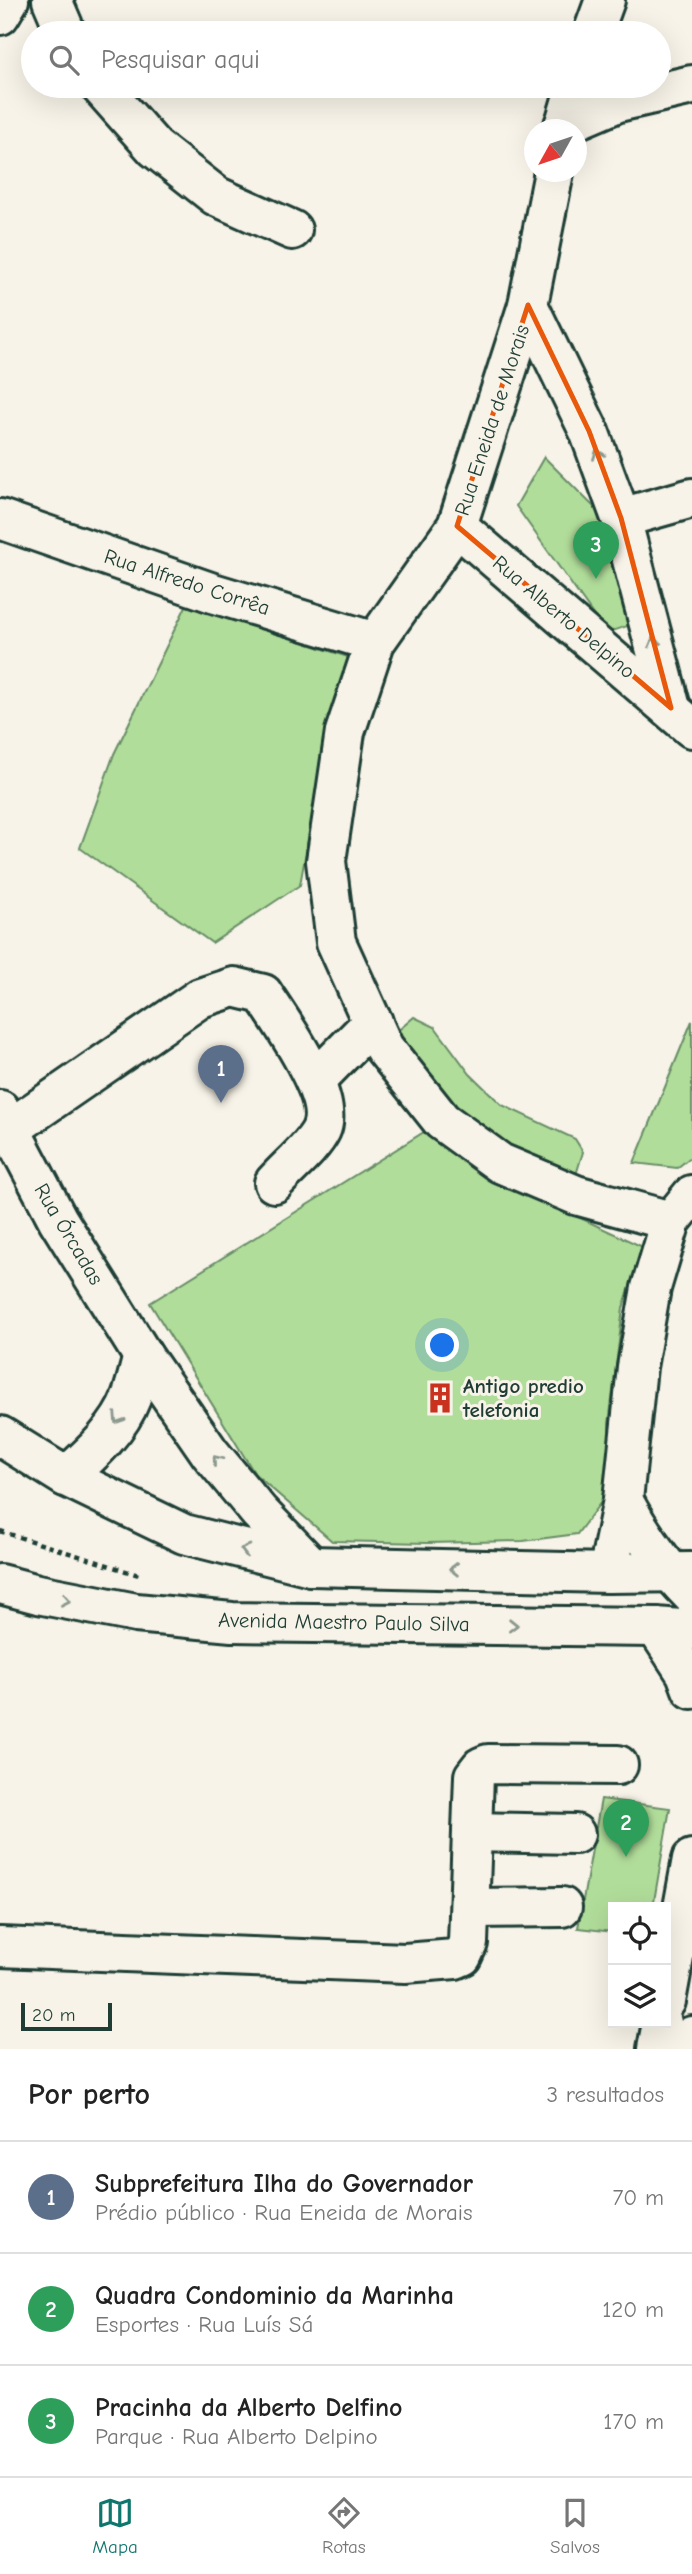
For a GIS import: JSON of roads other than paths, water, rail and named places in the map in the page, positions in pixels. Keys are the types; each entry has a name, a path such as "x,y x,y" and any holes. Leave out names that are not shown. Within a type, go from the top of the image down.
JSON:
{"street":[{"path":"0,15 9,0"},
{"path":"52,0 61,21"},
{"path":"597,21 605,0"},
{"path":"671,90 692,85"},
{"path":"111,98 155,148 216,196 292,230"},
{"path":"566,119 572,98"},
{"path":"581,119 618,103 639,98"},
{"name":"Rua Eneida de Morais","path":"552,182 528,305 457,526 374,642 345,732 326,861 336,942 384,1048 442,1121 500,1163 576,1195 681,1208 651,1288 637,1367 623,1500 608,1573"},
{"name":"Rua Alberto Delpino","path":"528,305 589,431 621,518 682,718"},
{"path":"621,518 692,498"},
{"name":"Rua Alfredo Corrêa","path":"0,519 213,593 374,642"},
{"name":"Rua Alberto Delpino","path":"457,526 682,718"},
{"path":"5,1120 200,998 234,987 263,993 315,1081 324,1115 320,1130 274,1183"},
{"path":"315,1081 373,1022"},
{"name":"Rua Órcadas","path":"5,1120 58,1220 143,1356 210,1453 259,1511 311,1566"},
{"path":"66,1477 100,1446 118,1420 130,1400 143,1356"},
{"path":"0,1436 66,1477 184,1534 311,1566 608,1573 684,1580"},
{"path":"623,1500 635,1522 684,1580"},
{"name":"Avenida Maestro Paulo Silva","path":"0,1584 136,1613 232,1622 674,1628"},
{"path":"674,1628 692,1689"},
{"path":"0,1947 405,1963 455,1959 462,1956 468,1943 474,1776 481,1767 488,1764 618,1765"},
{"path":"472,1832 575,1834"},
{"path":"671,1974 692,1859"},
{"path":"471,1908 562,1907"},
{"path":"657,2049 661,2028"},
{"path":"690,2049 692,2036"}],"place":[{"name":"Pracinha da Alberto Delfino","path":"596,579"},
{"name":"Subprefeitura Ilha do Governador","path":"221,1103"},
{"name":"Antigo predio telefonia","path":"440,1398"},
{"name":"Quadra Condominio da Marinha","path":"626,1857"}]}
